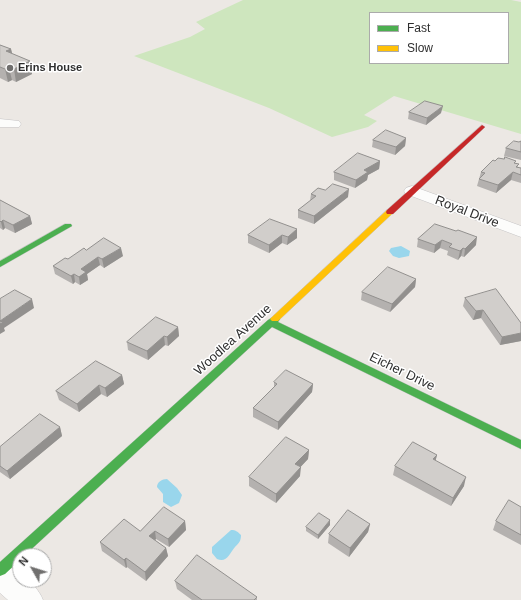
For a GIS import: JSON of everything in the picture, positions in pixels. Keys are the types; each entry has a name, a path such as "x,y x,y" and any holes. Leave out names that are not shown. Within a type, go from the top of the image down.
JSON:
{"street":[{"path":"0,123 14,124"},
{"name":"Woodlea Avenue","path":"0,570 482,127"},
{"name":"Royal Drive","path":"412,191 521,232"},
{"path":"0,264 68,226"},
{"name":"Eicher Drive","path":"271,322 521,445"},
{"path":"0,576 29,600"}],"green space":[{"path":"243,0 511,0 521,2 521,134 394,96 364,115 377,121 368,127 332,137 269,108 134,56 190,37 205,29 196,22"}],"water":[{"path":"401,246 410,251 409,256 399,258 393,256 389,251 391,248"},
{"path":"167,479 182,495 179,503 171,507 163,502 163,494 157,487 160,481"},
{"path":"231,530 237,531 241,535 240,542 226,559 217,559 212,553 212,547"}],"building":[{"path":"0,45 11,49 6,51 30,61 14,69 5,69 0,67"},
{"path":"425,101 443,106 427,118 409,112"},
{"path":"386,130 406,138 396,147 373,140"},
{"path":"514,141 521,141 521,152 506,148"},
{"path":"358,153 380,161 364,170 368,172 356,180 334,172"},
{"path":"505,157 516,161 514,163 519,164 516,167 521,168 521,175 513,172 498,185 479,179 485,173 481,172 493,160 495,161 498,158 504,159"},
{"path":"333,184 349,189 314,216 298,210 316,196 311,194 318,188 325,190"},
{"path":"0,200 30,216 13,225 3,220 1,222"},
{"path":"270,219 297,229 288,237 282,235 269,245 248,235"},
{"path":"435,224 477,237 465,249 463,248 460,251 449,247 452,244 442,240 435,245 418,239"},
{"path":"104,238 121,248 102,259 98,257 81,269 86,272 79,277 74,274 71,276 53,266 65,258 68,259 84,248 86,250"},
{"path":"388,267 416,279 392,304 362,292"},
{"path":"496,289 521,323 521,333 502,337 483,310 476,311 465,298"},
{"path":"15,290 32,299 0,321 0,299"},
{"path":"156,317 178,327 167,337 164,336 147,351 127,342"},
{"path":"96,361 122,375 105,388 99,385 77,404 56,391"},
{"path":"286,370 313,384 278,422 253,408 277,384 274,382"},
{"path":"40,414 60,427 7,471 0,466 0,447"},
{"path":"286,437 309,450 295,464 301,467 276,494 249,477"},
{"path":"413,442 437,455 433,459 466,477 453,498 395,466"},
{"path":"509,500 521,507 521,535 496,521"},
{"path":"164,507 185,521 168,539 155,531 149,536 166,548 145,572 126,558 124,560 100,542 124,519 140,531"},
{"path":"348,510 370,524 350,548 329,534"},
{"path":"319,513 330,520 318,535 306,527"},
{"path":"197,555 257,597 254,600 202,600 175,581"}],"traffic: fast":[{"path":"0,264 68,226"},
{"path":"0,570 275,319"},
{"path":"271,322 521,445"}],"traffic: slow":[{"path":"275,319 390,212"}],"traffic: jam":[{"path":"390,212 482,127"}],"place":[{"name":"Erins House","path":"10,68"}]}
